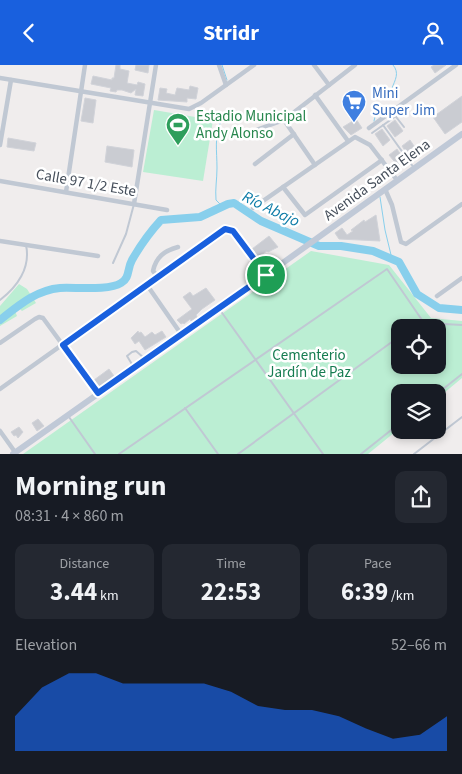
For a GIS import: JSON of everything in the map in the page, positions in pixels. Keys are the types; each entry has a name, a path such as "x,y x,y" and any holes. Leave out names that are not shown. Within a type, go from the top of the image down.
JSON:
{"street":[{"path":"66,192 85,65"},
{"path":"134,204 156,65"},
{"path":"219,65 226,85"},
{"path":"0,78 189,109 202,103 254,65"},
{"path":"314,65 328,85"},
{"path":"256,130 284,119 355,65"},
{"path":"369,128 456,65"},
{"path":"0,145 11,81"},
{"path":"315,95 348,141"},
{"path":"284,119 315,165"},
{"path":"254,164 294,134"},
{"name":"Avenida Santa Elena","path":"14,453 462,134"},
{"path":"253,208 355,137 370,145 397,180"},
{"path":"283,187 305,215 382,160"},
{"name":"Calle 97 1/2 Este","path":"0,181 167,210"},
{"path":"386,189 401,242 406,245 462,204"},
{"path":"0,389 225,229 233,231 266,275"},
{"path":"0,241 98,256"},
{"path":"158,277 153,271 156,261 161,255 178,247"},
{"path":"437,296 462,278"},
{"path":"147,285 181,334"},
{"path":"0,343 39,317 43,318 98,393"},
{"path":"0,431 14,453"}],"lane":[{"path":"392,111 404,127"},
{"path":"372,133 396,116"},
{"path":"383,125 414,168"},
{"path":"113,263 126,234 134,204"},
{"path":"0,301 13,289 24,271 28,256 26,245"},
{"path":"119,454 387,269 421,319"},
{"path":"218,309 323,454"},
{"path":"446,324 462,325"},
{"path":"238,454 391,343"},
{"path":"134,368 128,358 132,351 136,351 146,360"},
{"path":"446,387 462,374"},
{"path":"185,408 218,454"},
{"path":"67,415 95,454"},
{"path":"414,454 462,417"},
{"path":"361,454 391,430"}],"green space":[{"name":"Estadio Municipal Andy Alonso","path":"154,110 213,120 203,181 143,172"},
{"name":"Cementerio Jardín de Paz","path":"311,251 389,265 431,318 441,319 391,319 391,374 446,374 446,319 462,321 462,378 446,391 446,384 391,384 391,435 368,454 23,454"},
{"path":"19,284 27,289 36,303 22,311 19,308 15,311 17,316 0,326 0,306"}],"building":[{"path":"116,65 120,65 120,69 129,71 127,83 137,85 138,82 145,84 143,96 135,95 136,89 131,93 122,90 117,90 116,92 110,91 111,88 91,84 93,76 112,80"},
{"path":"136,65 149,65 148,73 135,70"},
{"path":"434,65 446,65 435,73 431,67"},
{"path":"190,86 198,88 196,99 187,98 187,102 158,100 160,88 167,89 166,93 175,95 177,88 189,90"},
{"path":"462,96 462,122 445,134 433,117"},
{"path":"85,98 96,100 93,123 81,121"},
{"name":"Mini Super Jim","path":"356,119 362,128 351,135 343,127"},
{"path":"395,120 403,131 395,137 387,126"},
{"path":"382,129 390,140 383,146 375,134"},
{"path":"8,138 36,143 34,151 7,147"},
{"path":"410,140 418,152 410,158 402,146"},
{"path":"107,146 134,150 132,167 105,162"},
{"path":"397,149 405,161 398,166 389,155"},
{"path":"376,215 380,241 339,239 335,233 342,228 347,235 364,220 365,222"},
{"path":"269,236 278,247 258,257 252,249"},
{"path":"206,288 215,300 202,309 196,315 197,317 181,324 177,320 192,309 183,297 190,292 193,296"},
{"path":"138,331 145,337 152,332 155,335 162,331 166,337 145,350 139,341 135,344 131,338"},
{"path":"109,369 114,376 99,387 94,380"},
{"path":"38,419 44,426 37,431 32,423"},
{"path":"19,427 23,432 18,438 11,432"}],"waterway":[{"path":"222,65 227,80"},
{"path":"392,88 397,74 393,65"},
{"path":"374,121 377,109"},
{"path":"221,121 217,138 216,200 223,207"},
{"path":"380,197 392,259"},
{"name":"Río Abajo","path":"0,320 35,295 51,289 108,287 121,283 126,279 130,263 138,250 161,220 200,217 234,203 261,221 319,246 341,246 373,251 399,262 417,294 439,308 462,310"}],"place":[{"name":"Mini Super Jim","path":"354,123"},
{"name":"Estadio Municipal Andy Alonso","path":"178,146"}],"route":[{"path":"225,229 233,231 266,275 98,393 63,345 225,229"}]}
